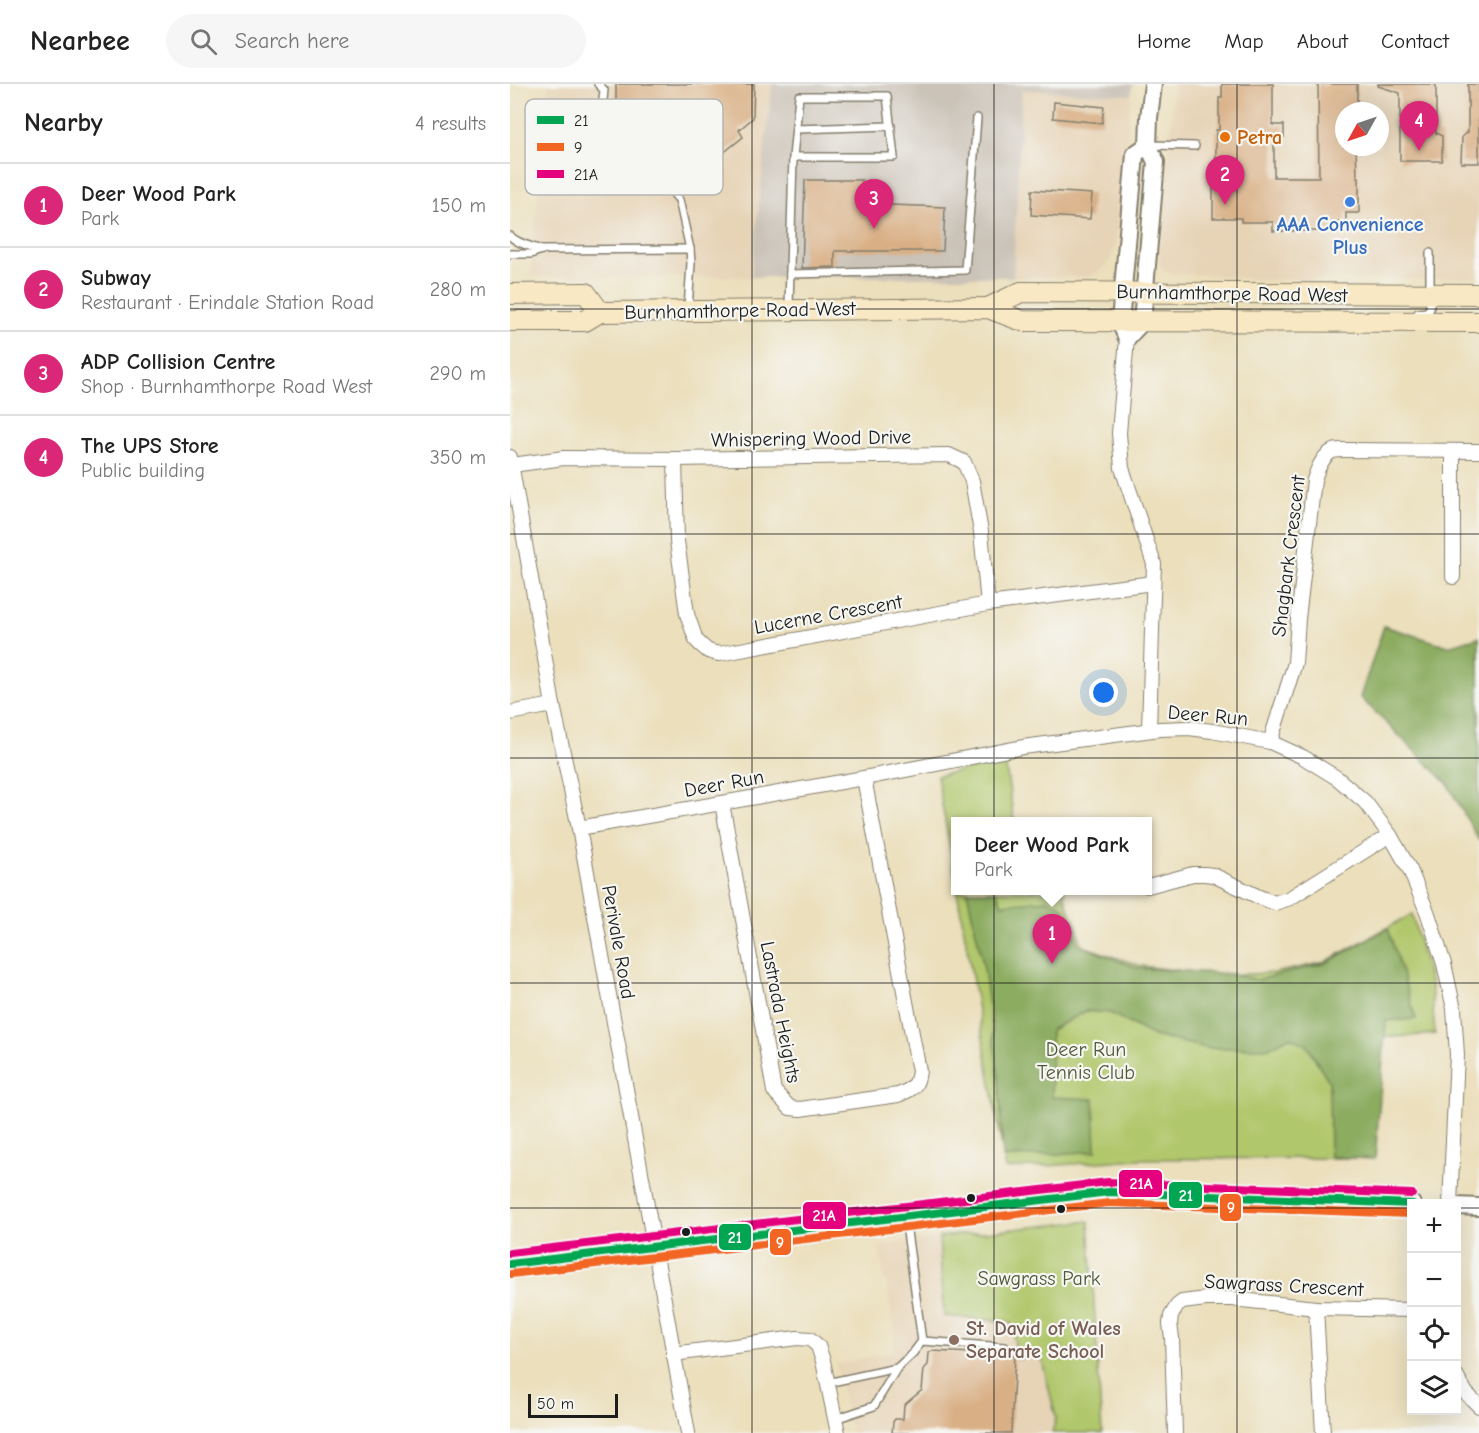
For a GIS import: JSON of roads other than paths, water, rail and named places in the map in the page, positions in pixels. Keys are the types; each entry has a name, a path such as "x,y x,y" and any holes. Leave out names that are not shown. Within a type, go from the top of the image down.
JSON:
{"main road":[{"name":"Burnhamthorpe Road West","path":"988,308 1021,292 1479,294"},
{"name":"Burnhamthorpe Road West","path":"510,294 586,293 600,312"},
{"name":"Burnhamthorpe Road West","path":"510,321 585,321 600,312 988,308 1022,321 1124,330 1142,322 1364,317 1479,322"}],"street":[{"path":"1142,322 1156,162 1148,145 1153,84"},
{"path":"1148,145 1135,154 1122,292 1124,330 1119,433 1122,468 1154,564 1149,730"},
{"name":"Shagbark Crescent","path":"1270,742 1295,663 1314,480 1325,457 1332,451 1343,450 1479,451"},
{"path":"1453,451 1453,577"},
{"name":"Whispering Wood Drive","path":"511,461 564,458 675,459 949,455 964,462 972,481 988,604"},
{"name":"Lucerne Crescent","path":"675,459 677,541 687,614 696,640 708,651 719,654 988,604 1153,583"},
{"name":"Perivale Road","path":"511,461 553,705 579,828 688,1433"},
{"path":"510,712 553,705"},
{"name":"Deer Run","path":"579,828 864,778 1023,747 1149,730 1189,728 1236,734 1270,742 1303,757 1337,778 1365,802 1390,835 1410,870 1428,914 1455,1009 1457,1055 1450,1199"},
{"name":"Lastrada Heights","path":"722,803 774,1091 790,1108 800,1109 898,1095 910,1090 918,1082 919,1071 864,778"},
{"path":"1152,885 1193,874 1213,875 1275,903 1290,898 1390,835"},
{"path":"510,1264 1109,1192 1407,1204"},
{"path":"1461,1206 1479,1207"},
{"name":"Sawgrass Crescent","path":"1175,1433 1170,1324 1171,1316 1182,1302 1223,1299 1316,1308 1407,1310"},
{"path":"1316,1308 1323,1433"},
{"path":"673,1354 797,1338 810,1339 818,1346 823,1361 836,1426"},
{"path":"1461,1384 1479,1406"}],"lane":[{"path":"598,84 603,90 603,99"},
{"path":"789,310 794,157 799,96 887,96 894,157 794,157"},
{"path":"790,274 965,270 977,118"},
{"path":"796,129 891,126"},
{"path":"1148,145 1195,146"},
{"path":"675,195 679,200 690,249 687,311"},
{"path":"510,236 522,244 541,249 690,249"},
{"path":"510,254 531,254 541,249"},
{"path":"1411,313 1426,312 1430,309 1430,253"},
{"path":"836,1426 874,1406 897,1368 922,1341 905,1217"},
{"path":"922,1341 1005,1347"},
{"path":"827,1383 897,1368"}],"place":[{"name":"Petra","path":"1225,137"},
{"name":"The UPS Store","path":"1419,151"},
{"name":"AAA Convenience Plus","path":"1350,202"},
{"name":"Subway","path":"1225,205"},
{"name":"ADP Collision Centre","path":"874,229"},
{"name":"Deer Wood Park","path":"1052,964"},
{"name":"St. David of Wales Separate School","path":"954,1340"}],"park label":[{"name":"Deer Run Tennis Club","path":"1086,1060"},
{"name":"Sawgrass Park","path":"1039,1278"}]}
